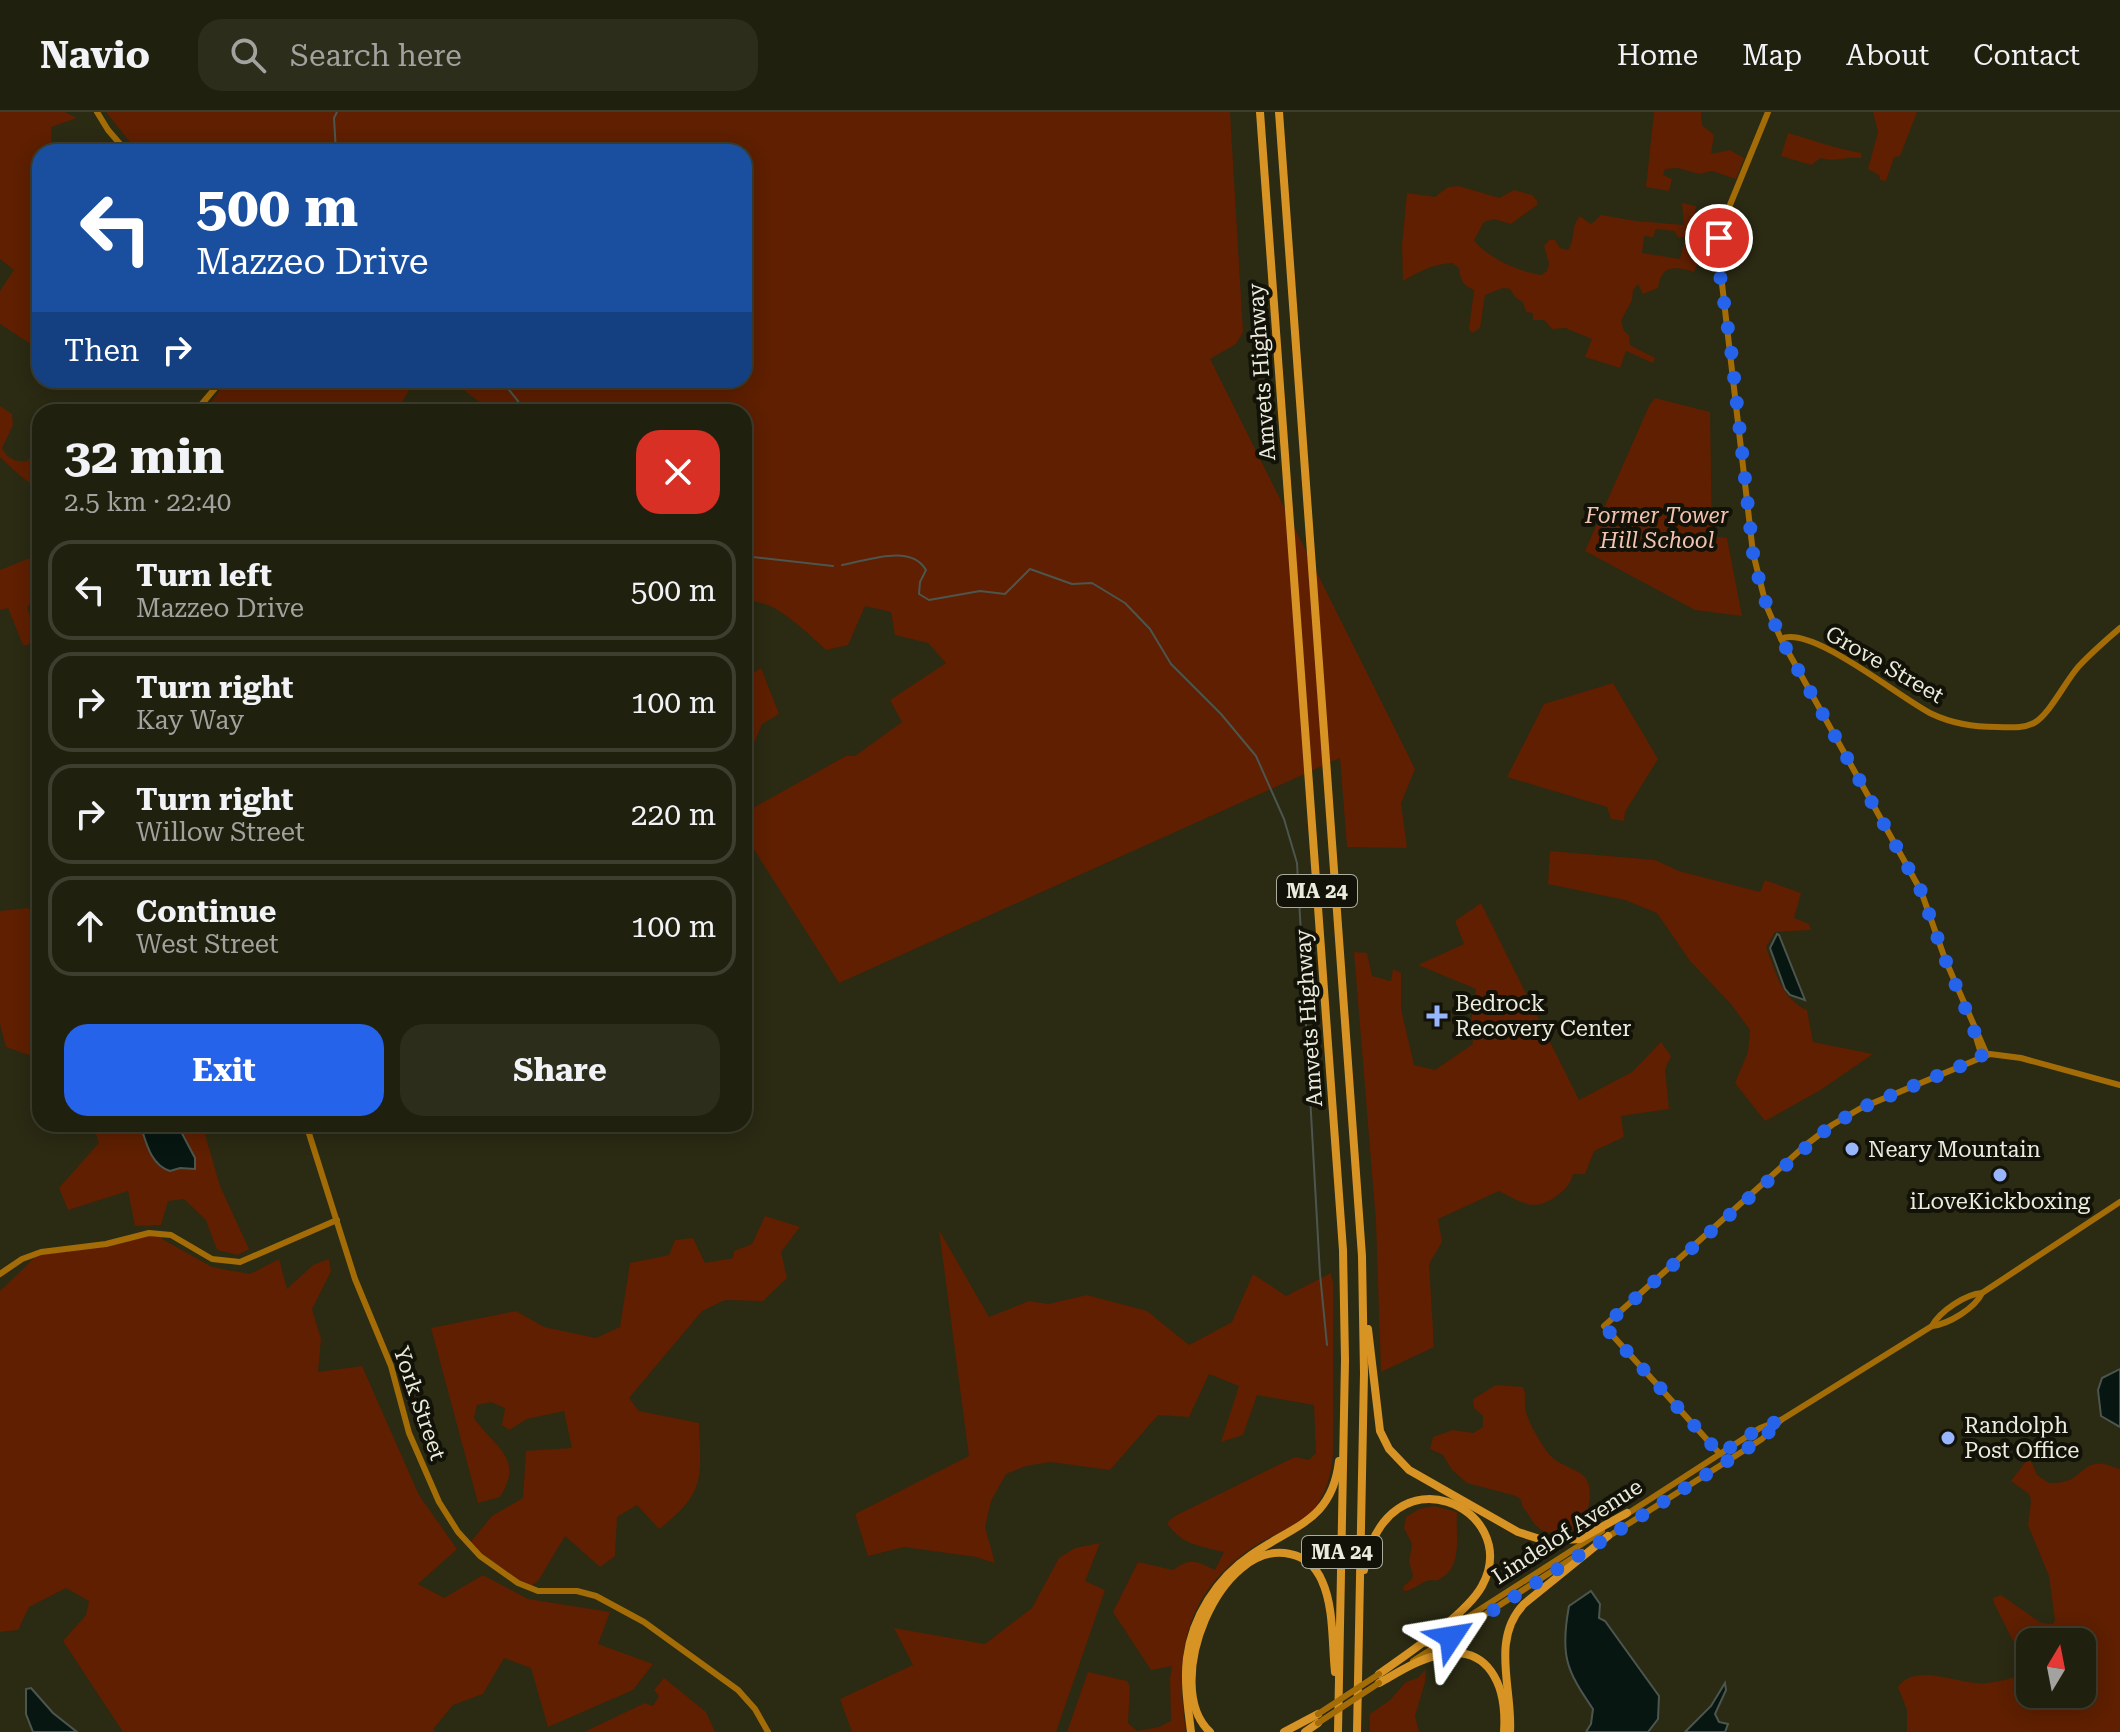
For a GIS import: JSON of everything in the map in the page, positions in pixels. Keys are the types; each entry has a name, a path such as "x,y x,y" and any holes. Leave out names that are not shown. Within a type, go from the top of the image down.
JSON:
{"highway":[{"name":"Amvets Highway","path":"1260,112 1341,1212 1345,1388 1338,1732"},
{"name":"Amvets Highway","path":"1279,112 1362,1256 1364,1373 1358,1681 1360,1732"},
{"path":"1362,1256 1378,1422 1383,1439 1399,1462 1518,1532 1538,1540 1557,1542 1580,1539 1627,1513"},
{"path":"1191,1732 1187,1657 1199,1617 1211,1595 1235,1567 1259,1549 1307,1522 1328,1498 1335,1484 1338,1465 1345,1388"},
{"path":"1359,1627 1367,1552 1375,1533 1392,1513 1406,1503 1432,1498 1452,1502 1473,1517 1483,1530 1489,1549 1488,1569 1482,1587 1449,1620 1379,1679"},
{"path":"1510,1732 1505,1641 1513,1618 1524,1604 1608,1536"},
{"path":"1210,1732 1196,1713 1192,1686 1193,1658 1201,1628 1216,1599 1239,1572 1258,1558 1275,1553 1302,1558 1313,1567 1323,1583 1328,1604 1339,1716"},
{"path":"1379,1679 1434,1656 1457,1654 1473,1657 1488,1667 1499,1682 1504,1705 1504,1732"},
{"path":"1287,1732 1318,1719"},
{"path":"1304,1732 1318,1719"}],"main road":[{"path":"97,112 120,144"},
{"path":"1768,112 1721,229 1719,262 1753,557 1762,593 1781,639 1921,891 1984,1056"},
{"path":"202,404 215,388"},
{"name":"Grove Street","path":"1781,639 1793,636 1816,643 1943,719 1975,726 2018,727 2033,724 2039,719 2080,665 2120,628"},
{"path":"1720,1454 1604,1326 1828,1128 1861,1108 1984,1056 2015,1057 2120,1085"},
{"name":"York Street","path":"309,1132 356,1283 391,1366 404,1419 418,1458 439,1502 458,1532 480,1556 518,1583 538,1591 577,1591 596,1596 644,1622 692,1654 741,1693 755,1709 768,1732"},
{"path":"1781,1420 1932,1326 1937,1317 1974,1293 1982,1293 2120,1202"},
{"path":"0,1274 22,1259 41,1252 106,1244 149,1233 171,1235 212,1259 240,1262 337,1220"},
{"name":"Lindelof Avenue","path":"1379,1679 1766,1436 1781,1420"},
{"name":"Lindelof Avenue","path":"1318,1719 1627,1513 1769,1423 1781,1420"}],"green space":[{"path":"0,112 65,112 77,118 51,127 52,144 32,144 32,345 0,324 0,291 14,270 0,259"},
{"path":"106,112 1230,112 1243,332 1236,344 1210,359 1415,769 1401,803 1407,848 1347,847 1340,758 839,983 752,847 752,809 846,756 855,756 902,722 890,700 946,663 928,643 895,635 891,612 865,606 848,645 826,650 781,612 752,600 752,404 482,404 461,388 752,388 752,144 132,144"},
{"path":"1654,112 1701,112 1702,125 1714,135 1711,154 1730,150 1744,158 1736,179 1712,171 1699,174 1678,168 1665,169 1663,175 1672,179 1669,191 1646,187"},
{"path":"1873,112 1917,112 1900,156 1894,157 1886,181 1880,180 1879,175 1868,169 1878,132"},
{"path":"1788,133 1862,153 1861,158 1821,158 1811,165 1781,156"},
{"path":"1459,186 1499,198 1514,190 1532,195 1537,205 1511,224 1494,219 1484,222 1474,240 1487,253 1504,263 1541,275 1547,271 1549,263 1544,246 1549,240 1555,240 1560,248 1568,250 1580,216 1591,224 1601,215 1684,225 1682,203 1696,206 1692,229 1710,232 1694,272 1670,269 1662,275 1658,288 1643,294 1638,284 1621,321 1629,335 1630,345 1655,358 1653,363 1626,351 1620,368 1585,357 1592,339 1565,328 1552,329 1544,320 1533,320 1533,313 1526,312 1523,302 1510,289 1503,288 1485,295 1480,328 1472,333 1469,329 1474,290 1465,284 1459,268 1452,263 1426,269 1403,281 1402,245 1407,193 1435,197 1448,187","holes":["1656,229 1675,231 1678,237 1688,233 1693,235 1692,245 1684,243 1680,259 1642,253 1644,236 1653,237"]},
{"path":"221,388 410,388 401,404 210,404"},
{"name":"Former Tower Hill School","path":"1655,398 1710,412 1712,536 1727,538 1742,616 1695,610 1585,551"},
{"path":"0,406 12,414 13,425 2,448 15,460 27,461 32,455 32,484 0,457"},
{"path":"32,557 32,602 27,607 32,623 32,640 28,645 23,645 8,608 0,610 0,570"},
{"path":"761,668 779,714 762,724 752,745 752,674"},
{"path":"1613,683 1658,759 1625,812 1624,821 1611,819 1607,807 1507,777 1544,704"},
{"path":"1550,851 1655,860 1679,871 1760,892 1765,880 1801,893 1794,918 1809,924 1811,930 1775,932 1766,947 1777,975 1791,999 1807,1010 1813,1042 1873,1054 1819,1091 1765,1121 1735,1083 1748,1052 1750,1030 1731,1004 1690,961 1657,913 1625,900 1548,884"},
{"path":"1481,903 1579,1100 1632,1072 1661,1042 1671,1056 1665,1069 1669,1109 1621,1116 1624,1137 1594,1151 1585,1174 1573,1174 1571,1181 1558,1195 1542,1204 1529,1204 1499,1191 1438,1219 1442,1242 1429,1264 1434,1347 1381,1372 1376,1222 1354,952 1367,953 1372,976 1391,981 1393,969 1401,973 1401,1009 1414,1065 1435,1070 1473,1044 1471,1022 1476,989 1418,965 1464,944 1455,921"},
{"path":"28,908 32,911 32,1056 6,1047 0,1024 0,911"},
{"path":"96,1132 204,1132 220,1186 249,1249 238,1255 217,1250 206,1220 184,1199 168,1201 161,1225 135,1226 128,1191 68,1210 59,1188 99,1143"},
{"path":"765,1216 800,1227 781,1252 787,1278 763,1301 725,1300 702,1311 629,1398 639,1411 699,1423 700,1471 693,1494 685,1505 659,1529 637,1505 617,1517 615,1556 600,1567 565,1536 538,1581 529,1588 469,1544 492,1516 523,1498 526,1451 572,1448 564,1411 527,1419 509,1430 502,1425 505,1408 491,1402 477,1405 474,1418 504,1454 509,1472 500,1497 478,1503 431,1328 516,1311 544,1327 596,1338 620,1327 630,1263 669,1255 675,1240 693,1238 705,1263 733,1258 734,1251 752,1244"},
{"path":"939,1230 989,1317 1029,1301 1048,1304 1087,1295 1147,1311 1189,1345 1232,1322 1253,1274 1286,1296 1331,1273 1333,1445 1328,1481 1312,1512 1235,1560 1201,1601 1190,1624 1184,1648 1182,1674 1186,1732 1067,1732 1088,1672 1127,1681 1130,1686 1128,1723 1137,1731 1171,1721 1172,1666 1151,1670 1113,1612 1138,1562 1173,1570 1184,1563 1194,1562 1215,1570 1224,1552 1185,1540 1167,1523 1175,1516 1295,1457 1309,1460 1316,1453 1314,1405 1257,1395 1243,1435 1221,1442 1239,1386 1209,1374 1189,1417 1158,1415 1110,1470 1050,1462 1026,1466 1006,1474 991,1501 985,1527 995,1563 976,1557 904,1547 868,1556 855,1514 969,1456"},
{"path":"142,1232 162,1236 162,1239 212,1267 250,1274 279,1259 287,1289 313,1265 329,1259 331,1271 312,1309 321,1339 318,1372 362,1366 419,1495 457,1549 418,1584 444,1598 483,1575 528,1599 610,1612 598,1644 653,1664 633,1690 548,1727 531,1668 504,1658 483,1694 453,1705 433,1729 436,1732 123,1732 63,1641 86,1615 89,1601 66,1588 29,1607 18,1630 0,1632 0,1291 34,1258 34,1253 109,1241"},
{"path":"1496,1385 1523,1387 1527,1416 1543,1446 1552,1457 1585,1477 1590,1499 1586,1518 1570,1531 1552,1533 1542,1530 1516,1496 1467,1483 1452,1470 1443,1455 1430,1449 1433,1437 1453,1430 1473,1433 1483,1427 1483,1416 1474,1408 1473,1399"},
{"path":"2027,1460 2031,1461 2037,1475 2049,1483 2067,1481 2095,1464 2120,1469 2120,1732 1907,1732 1907,1710 1898,1687 1914,1676 1977,1683 2016,1676 2016,1708 2096,1708 2096,1628 2016,1628 2016,1644 1994,1603 1993,1598 2001,1595 2041,1623 2053,1624 2055,1620 2049,1576 2028,1525 2029,1494 2011,1481"},
{"path":"1434,1506 1457,1512 1455,1558 1448,1573 1440,1579 1404,1591 1403,1587 1413,1575 1409,1562 1412,1544 1404,1528 1406,1517 1419,1509"},
{"path":"1100,1543 1085,1581 1105,1590 1056,1732 852,1732 840,1699 913,1665 894,1628 985,1644 1032,1608 1059,1558 1075,1548"},
{"path":"1426,1669 1415,1716 1419,1732 1370,1732 1370,1714"},
{"path":"664,1678 706,1712 715,1732 584,1732 645,1703 653,1706 659,1696 654,1690"}],"shaded area":[{"path":"1777,934 1805,1000 1790,995 1785,989 1770,948"},
{"path":"143,1132 181,1132 195,1158 195,1169 170,1171 158,1164"},
{"path":"2120,1369 2120,1427 2101,1416 2098,1390 2102,1378"},
{"path":"1591,1591 1600,1604 1599,1618 1605,1621 1659,1696 1658,1719 1648,1732 1586,1732 1591,1724 1593,1709 1571,1672 1565,1637 1569,1606"},
{"path":"1725,1683 1726,1690 1715,1714 1719,1722 1728,1724 1725,1732 1685,1732 1711,1706"},
{"path":"31,1688 53,1713 77,1732 33,1732 26,1714 26,1689"}],"waterway":[{"path":"336,144 334,118 337,112"},
{"path":"507,388 519,404"},
{"path":"842,565 887,556 910,557 926,570 919,594 929,600 980,591 1005,594 1030,569 1072,584 1092,583 1125,603 1150,629 1171,664 1221,714 1256,756 1284,819 1297,863 1320,1274 1327,1345"},
{"path":"752,557 833,566"}],"place":[{"name":"Bedrock Recovery Center","path":"1437,1016"},
{"name":"Neary Mountain","path":"1852,1149"},
{"name":"iLoveKickboxing","path":"2000,1175"},
{"name":"Randolph Post Office","path":"1948,1438"}],"route":[{"path":"1451,1637 1762,1439 1776,1427 1781,1420 1760,1428 1720,1454 1604,1326 1828,1128 1861,1108 1982,1057 1921,891 1781,639 1762,593 1753,553 1719,268 1719,238"}]}
